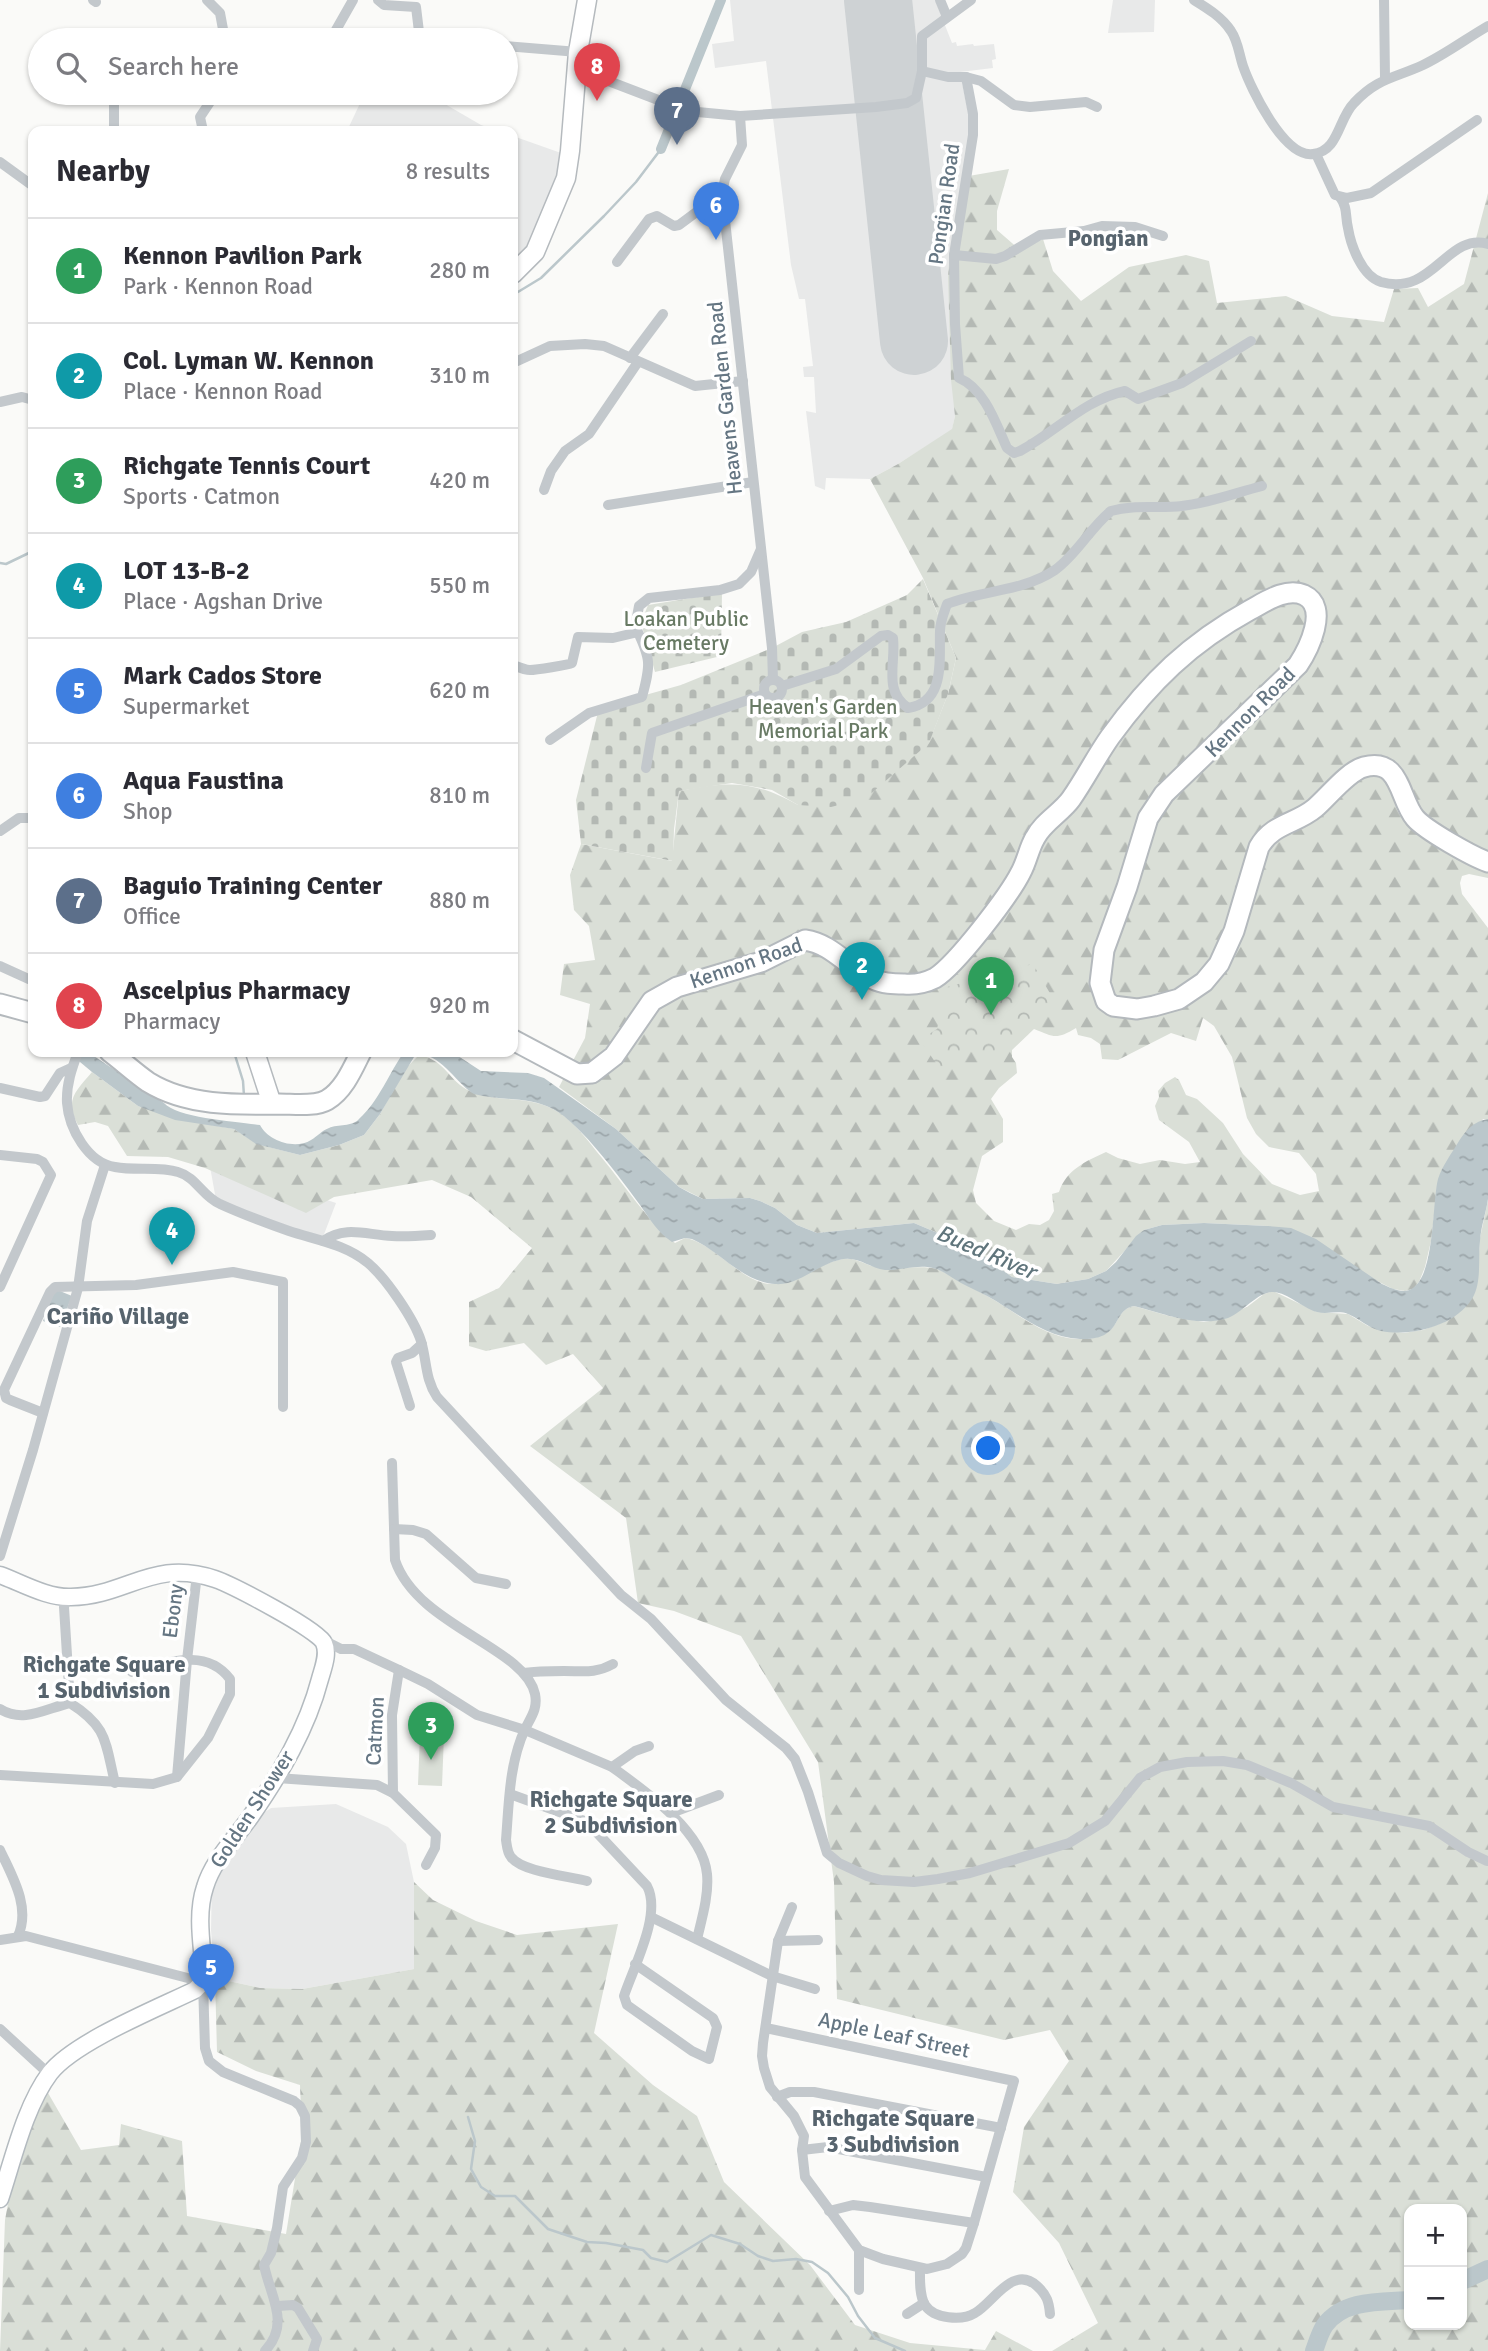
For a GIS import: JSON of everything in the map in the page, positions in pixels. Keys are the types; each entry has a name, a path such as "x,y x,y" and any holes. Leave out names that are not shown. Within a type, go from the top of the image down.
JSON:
{"highway":[{"name":"Kennon Road","path":"518,1043 577,1074 592,1073 614,1056 652,1001 677,987 761,962 805,940 823,945 864,975 881,982 912,985 934,978 947,968 1004,900 1022,871 1034,839 1068,803 1109,738 1162,673 1193,645 1244,613 1282,594 1302,594 1310,598 1315,609 1314,628 1308,649 1298,666 1164,794 1152,811 1104,950 1100,983 1106,1000 1113,1006 1125,1009 1146,1008 1179,999 1203,982 1219,964 1234,931 1259,847 1267,834 1312,811 1352,774 1365,767 1373,766 1390,771 1397,779 1407,805 1416,819 1474,857 1488,862"},
{"path":"0,1004 28,1012"},
{"path":"116,1057 149,1082 176,1094 201,1101 231,1104 310,1104 327,1100 342,1085 359,1057"}],"main road":[{"path":"518,269 535,252 566,178 587,0"},
{"path":"256,1057 262,1104"},
{"path":"0,1575 67,1598 106,1591 167,1572 197,1574 218,1580 291,1618 323,1640"},
{"name":"Golden Shower","path":"202,1982 204,1972 201,1903 205,1885 221,1856 277,1778 318,1688 326,1657 323,1640"},
{"path":"0,2199 29,2113 49,2074 61,2062 99,2038 195,1990 202,1982"}],"street":[{"path":"207,0 220,13 223,28"},
{"path":"337,28 353,0"},
{"path":"378,0 384,5 416,7 419,28"},
{"path":"940,0 947,17"},
{"path":"518,48 578,61 687,111 740,116 866,108 907,103 916,98 922,71 922,36 971,0"},
{"path":"1194,0 1231,30 1243,68 1258,99 1285,142 1308,155 1326,150 1334,141 1343,116 1355,101 1385,78 1424,65 1488,26"},
{"path":"1384,0 1385,78"},
{"path":"922,71 981,81 1014,105 1030,107 1086,102 1097,107"},
{"name":"Pongian Road","path":"966,77 973,114 973,135 954,255 959,378 974,385 1007,448 1014,453 1034,443 1105,395 1125,391 1138,398 1182,383 1251,341"},
{"path":"114,105 114,126"},
{"path":"202,126 200,117 208,105"},
{"name":"Heavens Garden Road","path":"740,116 742,145 725,178 722,193 777,683"},
{"path":"1340,197 1361,196 1371,192 1477,120"},
{"path":"1316,154 1333,192 1340,197 1347,210 1348,229 1355,251 1370,277 1378,281 1402,283 1418,279 1430,273 1457,248 1471,243 1488,244"},
{"path":"0,162 28,182"},
{"path":"617,262 649,219 657,216 674,226 678,225 722,193"},
{"path":"954,255 996,259 1040,235 1084,231 1102,226 1135,228 1163,236"},
{"path":"544,490 551,471 565,451 589,435 663,314"},
{"path":"518,361 550,346 604,346 695,386 743,381"},
{"path":"0,402 22,397 28,399"},
{"path":"608,505 753,482"},
{"path":"646,768 652,733 765,694 765,685 836,669 881,636 888,635 893,638 892,688 903,705 908,708 916,707 930,698 937,688 941,653 940,627 947,604 994,591 1019,588 1054,571 1079,549 1111,511 1144,505 1180,506 1211,501 1226,494 1262,486"},
{"path":"518,667 529,670 566,666 572,663 578,637 613,638 634,633 639,606 649,598 720,590 739,584 751,572 761,548"},
{"path":"550,740 589,713 642,697 650,668 647,651 636,628"},
{"path":"0,831 19,818 28,818"},
{"path":"0,966 28,979"},
{"path":"0,1088 45,1096 60,1073 75,1060"},
{"path":"75,1060 68,1110 86,1151 93,1158 105,1165 181,1172 205,1195 219,1204 349,1251 370,1264 408,1315 422,1344 431,1388 452,1415 621,1595 651,1619 726,1700 786,1748 795,1759 808,1792 827,1853 852,1870 881,1880 914,1882 970,1873 1069,1843 1105,1821 1140,1778 1151,1771 1187,1762 1223,1761 1268,1772 1333,1807 1429,1825 1462,1848 1487,1861"},
{"path":"0,1155 37,1159 43,1162 51,1175 0,1287"},
{"path":"0,1556 78,1287 83,1238 105,1165"},
{"path":"323,1241 340,1232 351,1231 388,1236 431,1235"},
{"path":"43,1413 6,1398 4,1390 50,1292 55,1287 136,1285 233,1272 283,1282 283,1407"},
{"path":"410,1406 396,1362 398,1358 412,1353 422,1344"},
{"path":"392,1463 395,1560 406,1584 440,1617 524,1673 535,1693 534,1715 525,1730 513,1767 506,1840 511,1858 529,1868 587,1881"},
{"path":"394,1529 426,1534 476,1578 506,1584"},
{"name":"Ebony","path":"177,1777 197,1574"},
{"path":"67,1598 64,1607 70,1703"},
{"path":"323,1640 341,1649 354,1649 428,1684 477,1715 525,1730 612,1767 671,1813 701,1853 707,1874 697,1939"},
{"path":"0,1775 153,1784 177,1777 208,1738 231,1690 227,1675 210,1663 196,1658 132,1672"},
{"path":"524,1673 584,1673 600,1671 613,1664"},
{"name":"Catmon","path":"393,1793 392,1715 399,1670"},
{"path":"0,1709 22,1716 70,1703 89,1715 100,1728 115,1783"},
{"path":"612,1767 635,1751 649,1746"},
{"path":"277,1778 368,1783 393,1793 436,1835 435,1848 426,1866"},
{"path":"510,1794 574,1816 592,1826 647,1886 652,1895 651,1917 624,1996 627,2006 692,2051 709,2059 717,2029 713,2018 635,1964"},
{"path":"671,1813 719,1795"},
{"path":"0,1850 22,1905 23,1924 18,1936"},
{"path":"777,2097 790,2092 814,2092 1001,2128 966,2248 958,2258 935,2267 920,2268 859,2250 805,2178 802,2150 804,2136 800,2125 777,2097 767,2078 762,2056 778,1941 792,1907"},
{"path":"651,1917 772,1976 815,1989"},
{"path":"0,1940 26,1936 202,1982 205,2048 209,2061 223,2072 300,2105 305,2116 306,2143 302,2158 283,2187 271,2253 264,2265 278,2306 279,2322 272,2343 265,2351"},
{"path":"778,1941 818,1940"},
{"name":"Apple Leaf Street","path":"765,2028 1014,2081 1001,2128"},
{"path":"0,2029 49,2074"},
{"path":"802,2150 828,2147 986,2176"},
{"path":"830,2211 853,2206 870,2207 974,2223"},
{"path":"859,2250 859,2290"},
{"path":"920,2268 924,2303 945,2316 967,2317 976,2313 1002,2288 1023,2280 1032,2282 1049,2300 1051,2314"},
{"path":"907,2314 924,2303"},
{"path":"278,2306 293,2305 298,2308 317,2339 313,2351"}],"shaded area":[{"path":"730,0 935,0 952,43 956,42 957,46 994,44 996,59 992,60 993,68 960,72 970,123 955,416 952,430 870,479 826,478 825,490 815,486 806,411 816,413 814,377 804,377 803,367 813,366 805,299 799,299 791,265 766,61 715,68 712,44 734,41"},
{"path":"1113,0 1155,0 1154,32 1108,33"},
{"path":"359,105 447,105 484,126 349,126"},
{"path":"518,138 561,153 560,183 529,247 518,257"},
{"path":"209,1161 336,1203 323,1237 273,1222 216,1200"},
{"path":"336,1804 388,1827 406,1844 414,1882 414,1969 302,1989 260,1988 215,1978 211,1930 212,1880 250,1822 271,1808"}],"green space":[{"path":"1009,169 997,211 997,230 1020,250 1043,239 1053,271 1081,301 1129,267 1186,255 1209,261 1217,303 1286,296 1332,316 1384,322 1394,289 1418,288 1428,307 1464,284 1488,193 1488,878 1469,874 1462,876 1460,883 1462,894 1488,928 1488,1119 1483,1119 1437,1190 1425,1267 1413,1289 1393,1289 1268,1226 1204,1223 1162,1225 1144,1230 1106,1271 1088,1279 1057,1284 1012,1277 973,1248 914,1223 817,1233 797,1225 775,1208 760,1201 750,1198 703,1199 679,1187 616,1129 559,1087 585,1038 590,1004 560,995 564,964 595,960 589,926 574,910 570,875 581,844 672,861 679,791 712,785 740,785 767,791 798,805 897,769 929,742 948,694 956,658 923,578 870,479 952,429 955,416 951,380 948,277 963,177","holes":["1203,1018 1214,1026 1232,1057 1247,1118 1256,1134 1269,1147 1299,1153 1316,1174 1319,1191 1300,1195 1272,1184 1243,1154 1223,1123 1197,1099 1186,1095 1175,1077 1158,1091 1159,1097 1155,1106 1159,1120 1189,1142 1200,1162 1185,1164 1160,1160 1140,1164 1106,1152 1078,1167 1066,1178 1059,1192 1052,1194 1054,1211 1049,1220 1040,1225 1029,1224 1016,1230 994,1221 976,1203 973,1190 982,1156 1003,1142 1003,1119 991,1099 999,1088 1017,1073 1012,1050 1034,1029 1055,1036 1076,1028 1078,1035 1091,1038 1100,1044 1102,1059 1118,1060 1171,1033 1196,1041"]},
{"name":"Heaven's Garden Memorial Park","path":"923,579 956,658 948,694 929,743 866,798 831,807 798,805 772,790 732,783 679,791 673,861 581,844 576,800 599,708 681,685 772,648 802,632 846,622 907,595"},
{"name":"Loakan Public Cemetery","path":"722,593 721,656 655,672 641,623 648,605"},
{"path":"1033,964 1055,1002 999,1055 970,1051 942,1072 920,1040 937,1029 947,987"},
{"path":"417,1057 425,1057 435,1061 470,1091 490,1097 533,1102 561,1114 580,1131 645,1213 675,1243 685,1238 696,1241 762,1283 782,1283 830,1262 845,1259 879,1267 932,1268 950,1275 1046,1331 1059,1336 1085,1339 1106,1333 1122,1312 1134,1306 1204,1322 1247,1307 1264,1294 1273,1291 1317,1312 1348,1314 1368,1326 1403,1333 1423,1330 1444,1322 1478,1270 1480,1238 1488,1200 1488,2351 1052,2351 1098,2323 1059,2243 1013,2192 1024,2127 1069,2061 1050,2030 1004,2040 837,1999 834,1882 818,1762 741,1636 674,1611 638,1603 626,1518 530,1446 603,1388 573,1354 546,1365 524,1343 486,1351 469,1346 469,1302 499,1288 532,1248 471,1197 432,1180 334,1197 306,1213 205,1168 168,1157 127,1156 108,1126 95,1122 78,1125 72,1102 92,1072 138,1106 234,1129 257,1144 300,1155 364,1135 380,1114 406,1068"},
{"path":"420,1734 444,1735 442,1786 418,1785"},
{"path":"414,1882 433,1900 476,1921 517,1935 618,1924 594,2033 653,2085 697,2116 724,2182 810,2265 855,2325 910,2343 985,2350 996,2331 1033,2351 0,2351 5,2220 13,2176 44,2086 81,2150 119,2145 121,2124 182,2141 187,2216 286,2234 302,2135 300,2085 256,2071 217,2052 215,1978 260,1988 302,1989 414,1969"}],"water":[{"path":"74,1057 95,1057 171,1108 195,1116 260,1125 275,1139 297,1144 311,1140 329,1128 353,1123 359,1119 378,1095 401,1057 414,1057 380,1114 364,1135 300,1155 256,1144 234,1129 175,1120 138,1106"},
{"path":"430,1057 460,1057 481,1071 528,1073 544,1078 616,1129 679,1187 703,1199 750,1198 775,1208 797,1225 817,1233 914,1223 973,1248 1012,1277 1057,1284 1088,1279 1106,1271 1144,1230 1162,1225 1204,1223 1291,1228 1316,1239 1382,1284 1398,1290 1409,1290 1420,1280 1425,1268 1432,1237 1436,1190 1442,1169 1468,1130 1488,1119 1488,1199 1481,1235 1477,1286 1472,1299 1455,1316 1444,1323 1418,1331 1376,1330 1344,1313 1317,1312 1285,1295 1273,1292 1262,1295 1228,1318 1216,1321 1180,1318 1134,1306 1122,1313 1115,1325 1104,1335 1080,1339 1055,1334 1032,1324 989,1297 933,1268 885,1270 846,1259 831,1263 792,1282 763,1282 742,1272 692,1239 672,1242 667,1238 654,1225 600,1153 564,1116 534,1102 474,1094"},
{"path":"55,1289 72,1296 60,1327 43,1321"}],"waterway":[{"path":"661,149 721,0"},
{"path":"518,292 541,278 604,216 636,182 661,149"},
{"path":"0,563 6,564 28,553"},
{"path":"236,1057 243,1081 244,1096"},
{"path":"468,2117 475,2141 471,2169 481,2187 495,2196 515,2196 548,2229 587,2242 643,2250 651,2258 667,2262 711,2235 740,2244 758,2256 773,2261 796,2259 812,2262 828,2273 848,2297 875,2338 905,2351"},
{"name":"Bued River","path":"1467,2279 1488,2269"},
{"name":"Bued River","path":"1314,2351 1325,2325 1342,2310 1376,2302 1404,2300"}],"runway":[{"path":"878,0 914,341"}],"place":[{"name":"Ascelpius Pharmacy","path":"597,101"},
{"name":"Baguio Training Center","path":"677,145"},
{"name":"Aqua Faustina","path":"716,240"},
{"name":"Col. Lyman W. Kennon","path":"862,1000"},
{"name":"Kennon Pavilion Park","path":"991,1015"},
{"name":"LOT 13-B-2","path":"172,1265"},
{"name":"Richgate Tennis Court","path":"431,1760"},
{"name":"Mark Cados Store","path":"211,2002"}],"district":[{"name":"Pongian","path":"1108,238"},
{"name":"Cariño Village","path":"118,1316"},
{"name":"Richgate Square 1 Subdivision","path":"104,1677"},
{"name":"Richgate Square 2 Subdivision","path":"611,1812"},
{"name":"Richgate Square 3 Subdivision","path":"893,2131"}]}
